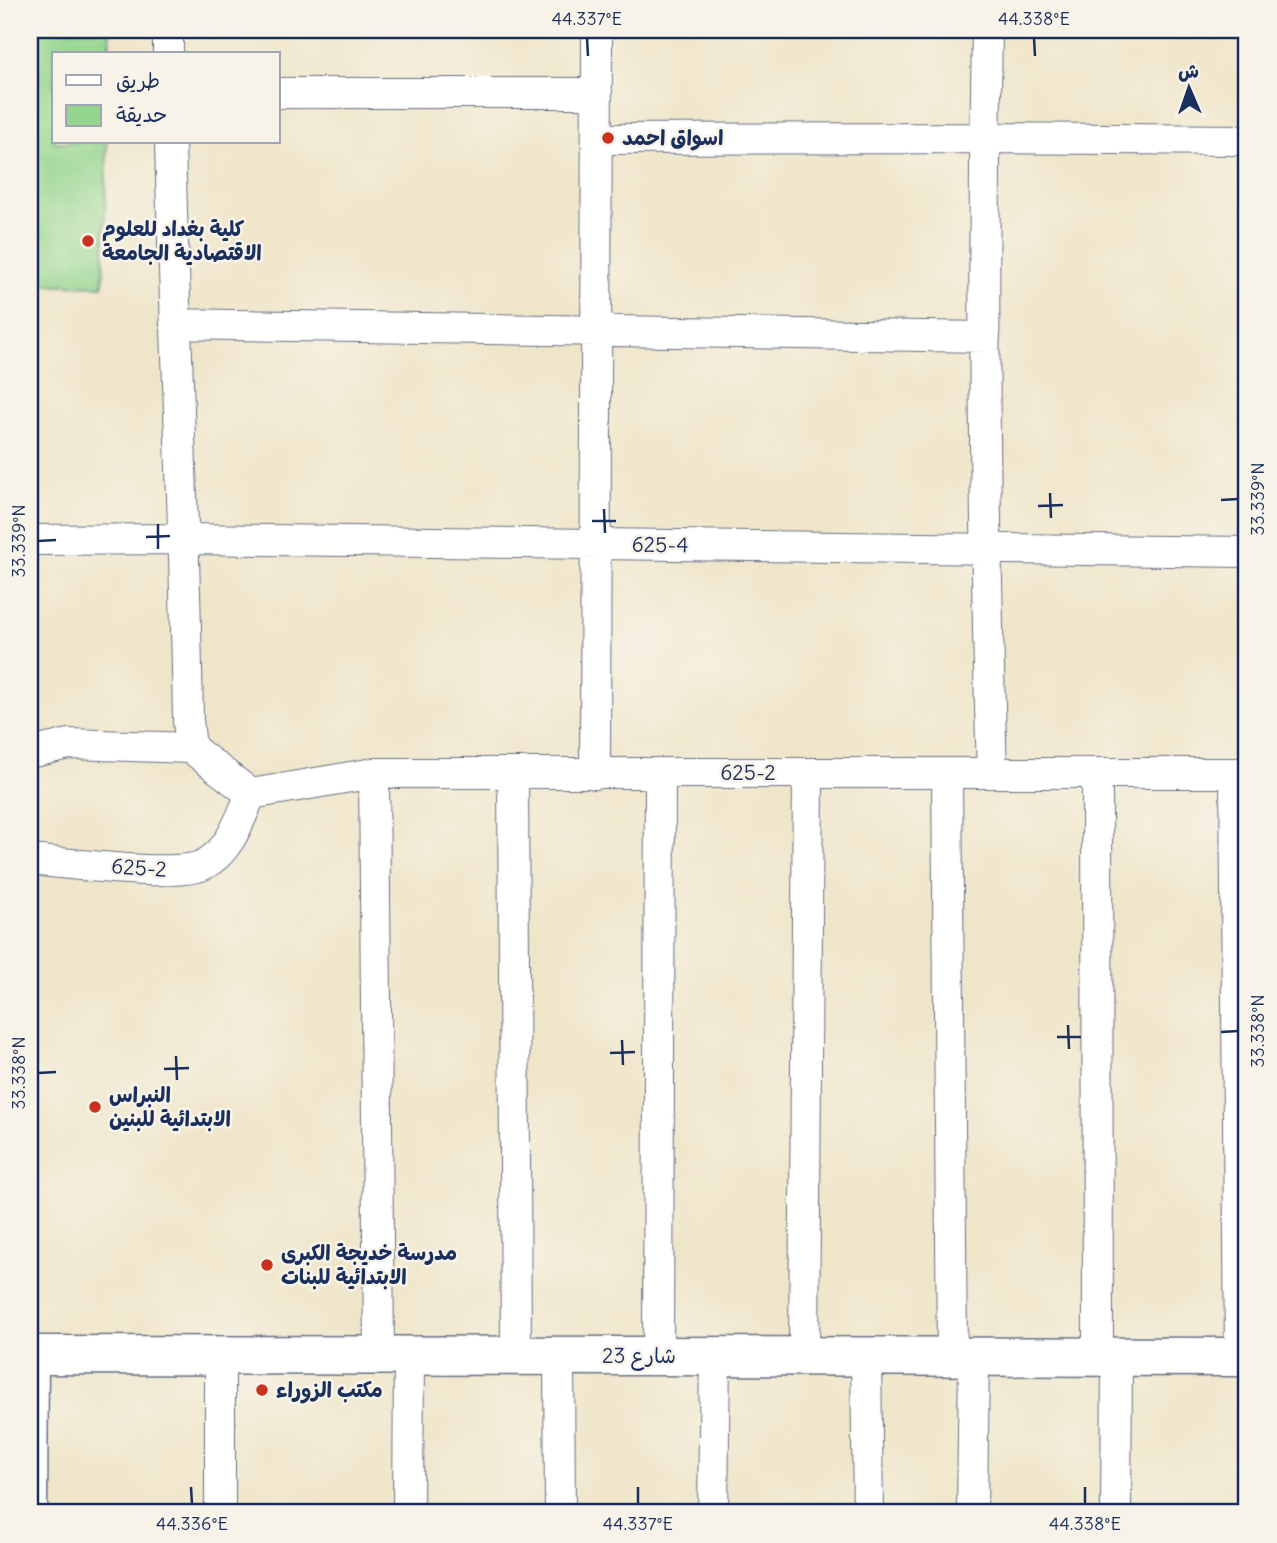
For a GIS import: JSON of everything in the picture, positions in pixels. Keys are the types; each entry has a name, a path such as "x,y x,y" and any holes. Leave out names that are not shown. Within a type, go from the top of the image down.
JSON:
{"street":[{"path":"168,30 168,52"},
{"path":"595,774 597,30"},
{"path":"987,30 985,549 992,773"},
{"path":"280,93 597,93"},
{"path":"597,139 1247,140"},
{"path":"170,144 191,748"},
{"path":"175,324 985,337"},
{"name":"625-4","path":"30,540 1247,552"},
{"path":"30,753 69,744 191,748 251,794"},
{"path":"374,773 394,1355 408,1513"},
{"name":"625-2","path":"30,860 178,871 204,864 229,842 251,794 374,773 1241,773"},
{"path":"513,773 516,1356"},
{"path":"804,1356 808,773"},
{"path":"947,773 963,1356 972,1513"},
{"path":"1097,773 1108,1357 1116,1513"},
{"path":"1241,773 1244,1357"},
{"path":"658,1356 660,774"},
{"name":"شارع 23","path":"36,1355 1244,1357"},
{"path":"220,1355 220,1513"},
{"path":"559,1356 560,1513"},
{"path":"713,1513 715,1356"},
{"path":"866,1356 868,1513"}],"lane":[{"path":"36,1355 40,1513"}],"green space":[{"path":"30,30 110,30 109,52 52,52 52,144 107,144 103,286 30,284"}],"place":[{"name":"اسواق احمد","path":"608,138"},
{"name":"كلية بغداد للعلوم الاقتصادية الجامعة","path":"88,241"},
{"name":"النبراس الابتدائية للبنين","path":"95,1107"},
{"name":"مدرسة خديجة الكبرى الابتدائية للبنات","path":"267,1265"},
{"name":"مكتب الزوراء","path":"262,1390"}]}
